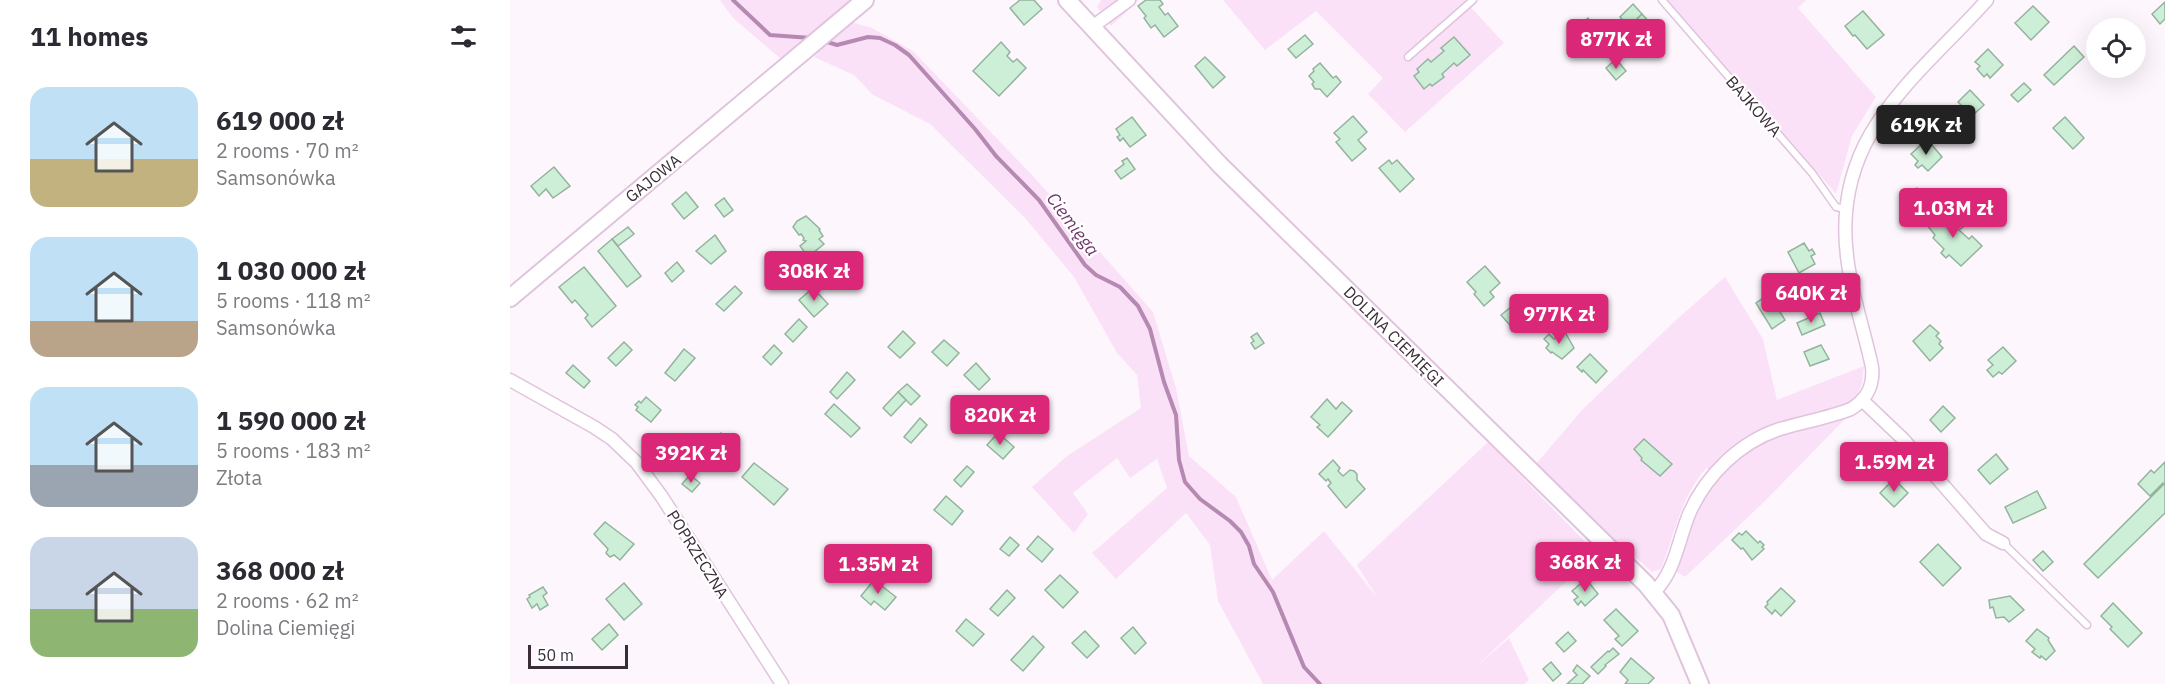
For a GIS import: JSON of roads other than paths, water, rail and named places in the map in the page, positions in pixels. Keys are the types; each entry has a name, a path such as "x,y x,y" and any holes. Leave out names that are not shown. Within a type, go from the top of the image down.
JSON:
{"street":[{"name":"GAJOWA","path":"510,298 865,0"},
{"name":"DOLINA CIEMIĘGI","path":"1067,0 1220,165 1654,592 1675,621 1700,684"},
{"path":"1092,27 1129,0"},
{"path":"1654,592 1668,576 1683,529 1700,494 1716,473 1739,450 1749,442 1770,433 1845,411 1862,400 1870,388 1873,373 1850,276 1846,244 1846,209 1854,168 1877,121 1900,92 1987,0"},
{"name":"POPRZECZNA","path":"510,380 594,427 612,439 637,463 662,497 782,684"},
{"path":"1862,400 1903,439 1986,534 2002,543"}],"lane":[{"path":"1408,57 1473,0"},
{"name":"BAJKOWA","path":"1662,0 1812,173 1836,207 1846,209"},
{"path":"2002,543 2088,625"}],"waterway":[{"name":"Ciemięga","path":"733,0 770,35 811,38"},
{"name":"Ciemięga","path":"824,41 837,45 868,37 880,38 909,55 996,156 1039,200 1085,265 1096,275 1120,287 1138,306 1150,329 1164,382 1176,415 1179,460 1185,482 1200,499 1241,532 1249,546 1254,564 1273,592 1304,667 1320,684"}]}
